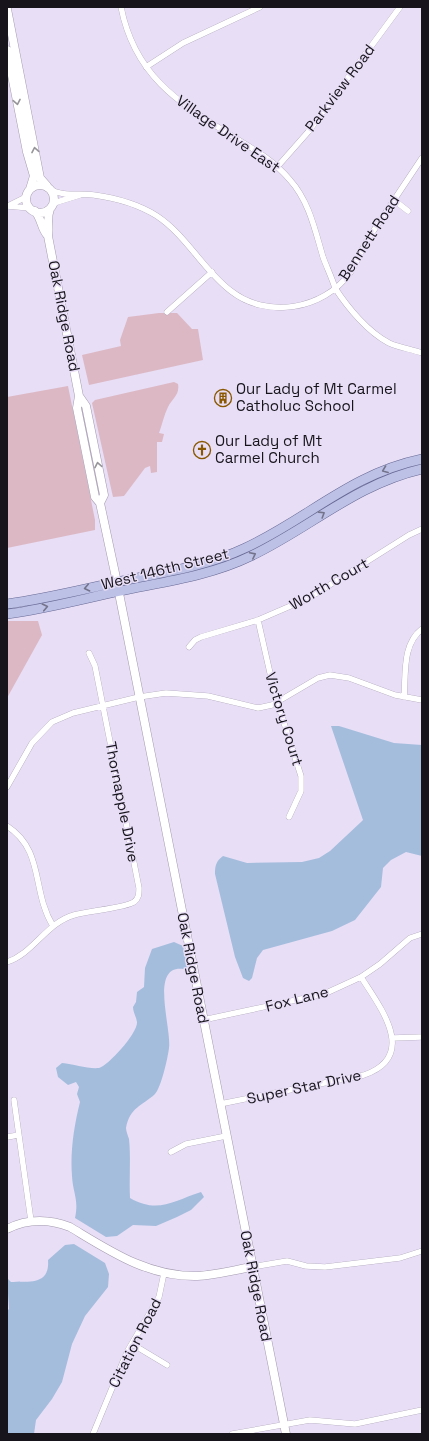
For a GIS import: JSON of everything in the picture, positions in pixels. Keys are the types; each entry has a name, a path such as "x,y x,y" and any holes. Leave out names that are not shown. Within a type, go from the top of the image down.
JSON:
{"main road":[{"name":"West 146th Street","path":"7,614 118,587 235,553 262,539 362,479 389,468 422,459"},
{"name":"West 146th Street","path":"7,604 201,574 240,562 267,548 366,488 392,477 422,469"}],"street":[{"name":"Village Drive East","path":"121,7 132,42 146,67 160,85 185,105 278,166 291,180 304,199 335,288"},
{"path":"146,67 183,43 260,7"},
{"name":"Parkview Road","path":"278,166 308,132 400,7"},
{"path":"7,9 40,178 54,195 52,206 43,212 8,206"},
{"path":"7,50 27,152 34,176 24,198 8,206"},
{"name":"Bennett Road","path":"48,187 56,192 92,195 121,200 152,213 175,230 212,272 238,296 269,307 287,307 304,304 324,296 335,288 351,272 366,241 422,158"},
{"path":"33,210 27,202 28,192 38,185 48,187"},
{"name":"Bennett Road","path":"52,206 80,195"},
{"path":"394,200 408,211"},
{"name":"Oak Ridge Road","path":"52,206 47,218 49,228 48,236 79,396 78,408 95,497 100,502 118,587 286,1434"},
{"name":"Oak Ridge Road","path":"33,210 40,218 42,230 48,236"},
{"path":"167,312 212,272"},
{"path":"335,288 363,322 384,339 400,347 422,352"},
{"name":"Worth Court","path":"189,647 195,640 201,637 258,620 309,598 409,535 422,529"},
{"name":"Victory Court","path":"258,620 277,702 301,776 302,791 289,817"},
{"path":"404,697 408,650 414,636 422,629"},
{"name":"Thornapple Drive","path":"52,926 74,915 132,903 137,898 139,888 95,666 89,653"},
{"path":"7,787 32,743 44,729 62,717 140,697 166,693 208,696 258,708 277,702 318,678 330,675 349,678 380,690 404,697 422,700"},
{"path":"7,826 18,833 30,850 42,905 52,926 21,954 7,962"},
{"name":"Fox Lane","path":"204,1020 314,998 335,990 361,977 380,964 410,938 422,934"},
{"path":"361,977 388,1022 393,1038 422,1037"},
{"name":"Super Star Drive","path":"220,1104 370,1073 376,1070 387,1059 393,1038"},
{"path":"14,1100 31,1221"},
{"path":"7,1137 19,1135"},
{"path":"171,1152 186,1144 226,1136"},
{"path":"7,1229 31,1221 53,1221 70,1226 130,1262 164,1272 198,1276 287,1261 306,1266 325,1267 400,1258 422,1251"},
{"name":"Citation Road","path":"93,1434 118,1371 159,1297 164,1272"},
{"path":"132,1344 167,1365"},
{"path":"232,1434 284,1423 310,1420 355,1424 422,1410"}],"shaded area":[{"path":"159,313 177,313 192,329 198,329 203,360 89,385 82,355 121,346 120,340 128,317"},
{"path":"174,382 178,384 178,391 167,410 159,433 164,434 162,442 157,442 157,472 151,473 150,466 145,468 124,496 113,497 92,403 95,400"},
{"path":"68,386 95,520 95,530 7,548 7,397"},
{"path":"7,621 38,621 42,635 7,698"}],"water":[{"path":"331,726 339,726 394,743 422,745 422,856 406,852 391,860 383,868 381,887 355,920 332,931 263,950 257,958 252,978 249,981 243,978 235,957 215,874 216,864 223,856 247,863 302,862 319,858 330,851 363,820"},
{"path":"174,942 183,946 188,970 176,969 168,975 165,984 164,997 169,1048 164,1072 160,1086 155,1094 134,1111 130,1116 126,1128 130,1146 130,1198 140,1203 157,1206 174,1202 201,1192 204,1197 191,1210 156,1226 133,1225 117,1236 106,1237 75,1218 76,1206 73,1182 72,1148 80,1102 77,1094 79,1087 76,1082 68,1085 58,1077 56,1068 62,1063 90,1068 99,1068 109,1062 128,1041 136,1027 137,1022 133,1007 136,1002 137,992 144,987 145,968 152,949"},
{"path":"74,1244 105,1263 109,1274 108,1287 85,1316 72,1344 62,1382 52,1399 36,1420 34,1434 7,1434 7,1311 9,1309 7,1278 11,1282 31,1281 42,1278 48,1268 48,1260 65,1245"}],"place":[{"name":"Our Lady of Mt Carmel Catholuc School","path":"223,398"},
{"name":"Our Lady of Mt Carmel Church","path":"202,450"}]}
